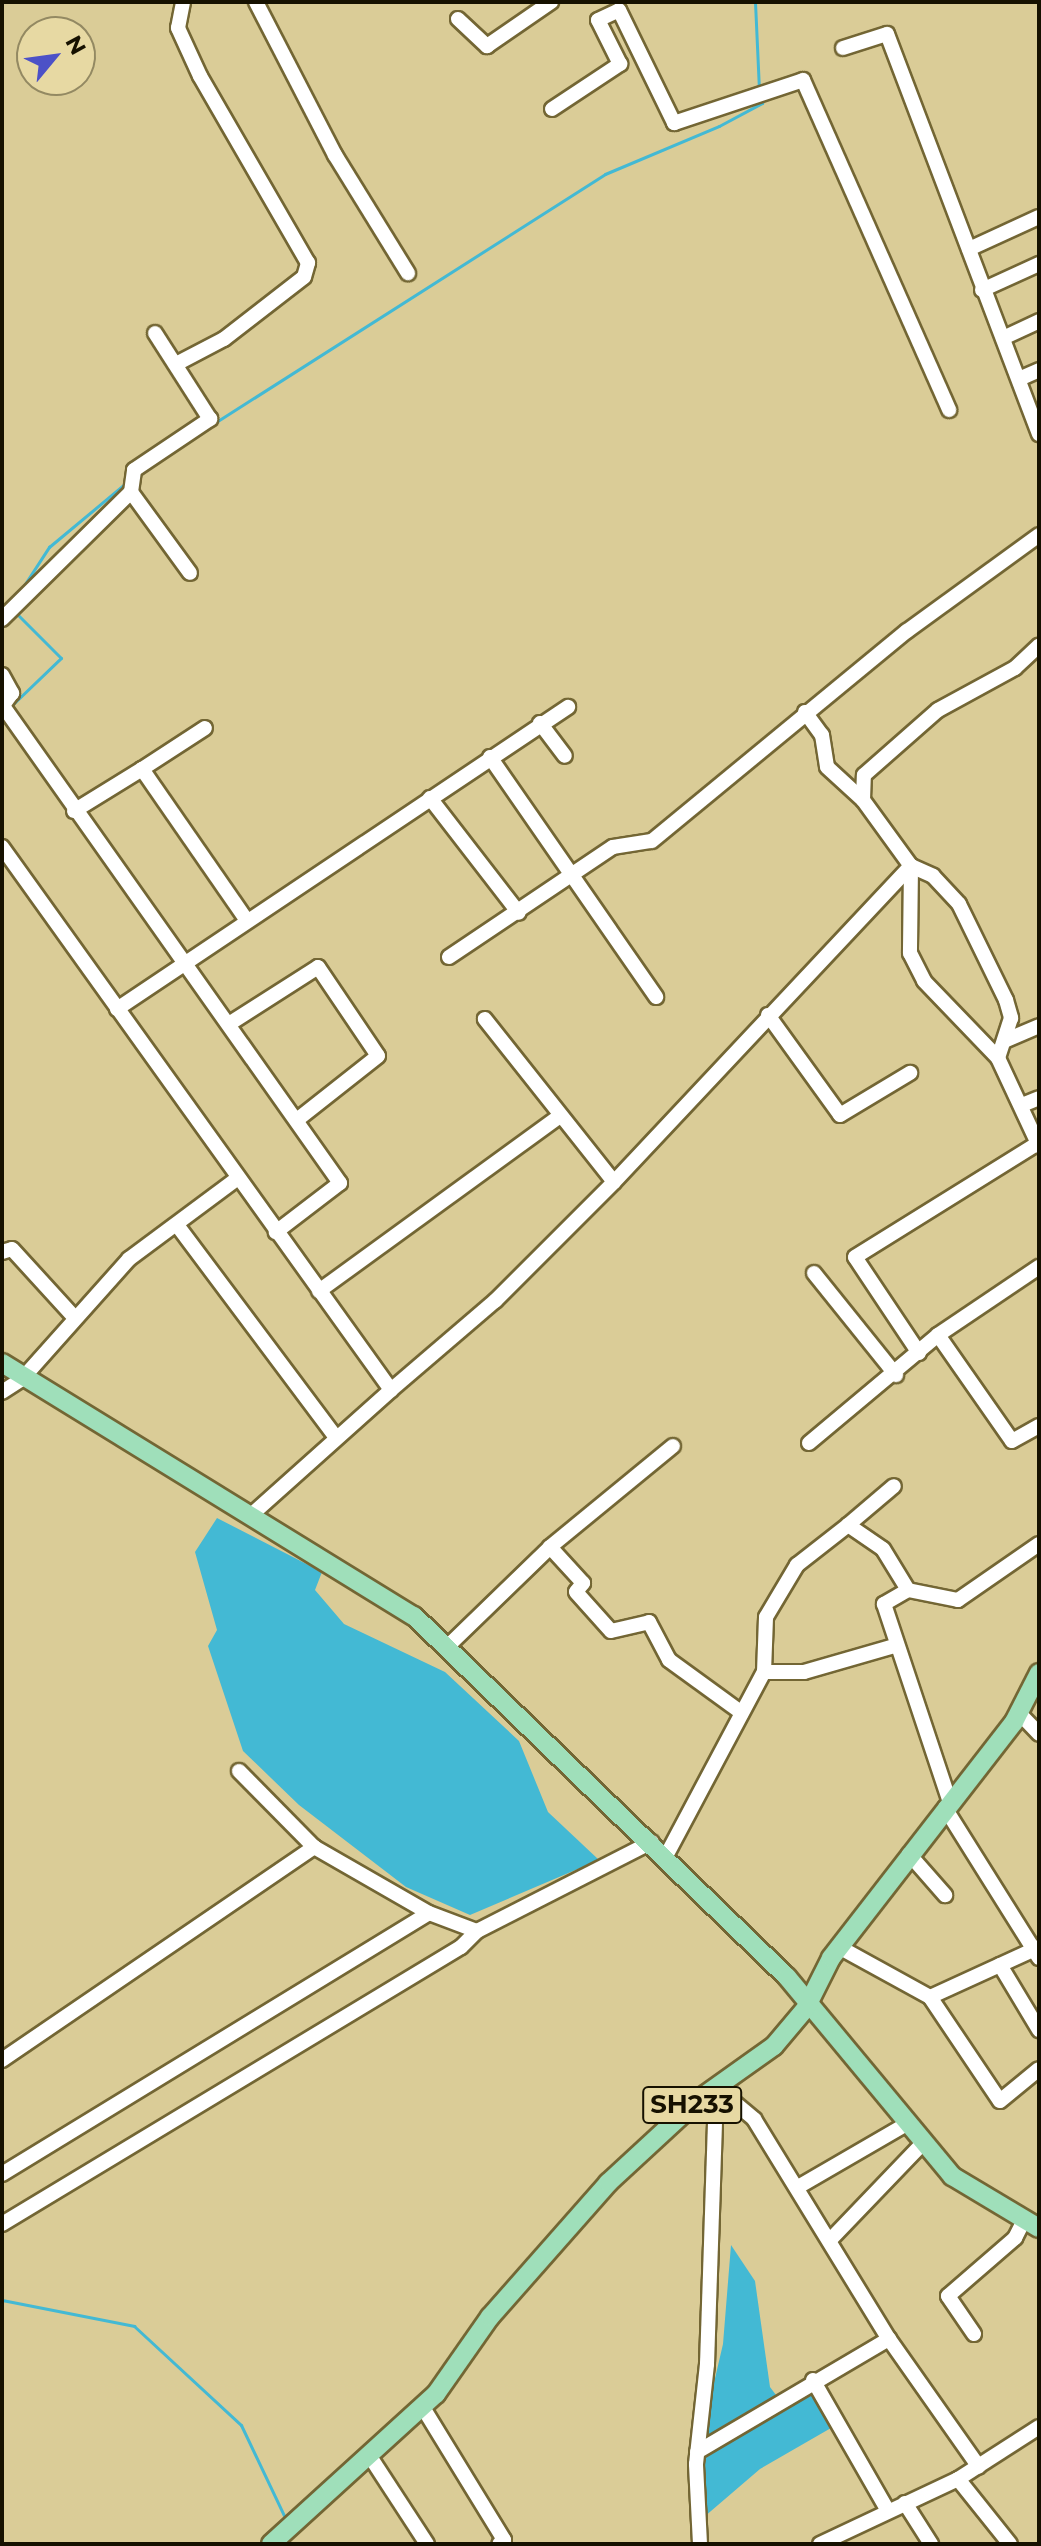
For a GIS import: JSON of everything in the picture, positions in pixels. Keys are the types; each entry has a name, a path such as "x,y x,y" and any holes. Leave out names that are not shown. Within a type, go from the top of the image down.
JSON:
{"main road":[{"path":"2,1363 22,1379 414,1616 652,1842 787,1977 806,2008 854,2053 905,2125 952,2176 1032,2223"},
{"name":"SH233","path":"271,2544 422,2406 608,2183 716,2087 774,2046 806,2008 839,1947 1019,1713 1039,1673"}],"street":[{"path":"178,363 224,339 304,277 308,263 200,76 178,28 183,2"},
{"path":"256,2 335,155 408,273"},
{"path":"458,19 487,46 551,2"},
{"path":"552,109 620,64 598,20 619,10 674,123 758,92 803,80 949,410"},
{"path":"843,48 887,34 982,290 1037,424"},
{"path":"969,249 1039,217"},
{"path":"982,290 1039,264"},
{"path":"1003,338 1039,321"},
{"path":"8,612 132,482 210,419 178,363 155,333"},
{"path":"1019,379 1039,370"},
{"path":"132,482 190,573"},
{"path":"449,957 519,913 572,872 622,842 652,841 805,712 1039,535"},
{"path":"863,800 864,775 874,765 938,710 1039,646"},
{"path":"2,675 12,693 4,709 182,964 232,1022 340,1183 276,1232"},
{"path":"117,1009 246,919 568,707"},
{"path":"805,712 822,735 827,767 863,800 911,866 933,876 959,904 1006,1000 1011,1018 998,1058"},
{"path":"540,723 565,756"},
{"path":"74,811 205,728"},
{"path":"490,757 656,997"},
{"path":"142,769 246,919"},
{"path":"430,798 519,913"},
{"path":"2,847 391,1390"},
{"path":"250,1516 334,1435 495,1301 614,1182 911,866"},
{"path":"911,866 910,953 924,981 998,1058 1038,1144 855,1257 919,1353"},
{"path":"232,1022 318,967 378,1056 297,1120"},
{"path":"768,1015 840,1115 910,1073"},
{"path":"485,1019 614,1182"},
{"path":"1004,1041 1039,1026"},
{"path":"1022,1105 1039,1098"},
{"path":"319,1291 560,1116"},
{"path":"2,1392 22,1379 74,1317 129,1259 238,1178"},
{"path":"177,1225 334,1435"},
{"path":"2,1252 12,1249 74,1317"},
{"path":"809,1443 896,1375 938,1335 1039,1267"},
{"path":"814,1273 896,1375"},
{"path":"938,1335 1012,1441 1039,1426"},
{"path":"448,1646 550,1547 673,1446"},
{"path":"666,1856 764,1672 766,1617 797,1565 894,1486"},
{"path":"848,1525 883,1549 908,1590"},
{"path":"930,1997 1037,1952 948,1805 915,1682 894,1646 884,1604 908,1590 958,1600 1039,1544"},
{"path":"550,1547 583,1583 576,1592 611,1631 649,1622 669,1660 742,1713"},
{"path":"764,1672 804,1672 894,1646"},
{"path":"1019,1713 1039,1734"},
{"path":"239,1771 314,1847 429,1913 477,1931"},
{"path":"2,2224 461,1947 477,1931 652,1842"},
{"path":"2,2060 314,1847"},
{"path":"909,1854 945,1895"},
{"path":"2,2174 429,1913"},
{"path":"839,1947 930,1997 1000,2101 1039,2069"},
{"path":"1000,1965 1039,2030"},
{"path":"716,2087 754,2119 832,2238 889,2339 979,2467"},
{"path":"700,2544 697,2452 716,2087"},
{"path":"798,2187 905,2125"},
{"path":"832,2238 922,2144"},
{"path":"974,2334 948,2296 1032,2223"},
{"path":"697,2452 813,2380 889,2339"},
{"path":"813,2380 888,2511"},
{"path":"422,2406 504,2540 499,2544"},
{"path":"820,2544 958,2479 1039,2427"},
{"path":"369,2455 427,2544"},
{"path":"958,2479 1010,2544"},
{"path":"905,2503 931,2544"}],"water":[{"path":"217,1518 322,1572 315,1590 344,1624 445,1672 519,1741 548,1812 599,1860 470,1915 406,1887 299,1805 243,1751 208,1646 217,1630 195,1552"},
{"path":"731,2245 755,2281 770,2387 785,2407 811,2392 831,2428 760,2469 704,2517 706,2417 723,2344"}],"waterway":[{"path":"755,2 759,90"},
{"path":"216,422 605,174 719,126 762,103 761,97"},
{"path":"10,607 49,547 127,482"},
{"path":"12,705 61,658 15,612"},
{"path":"2,2300 134,2326 241,2425 287,2522"}]}
